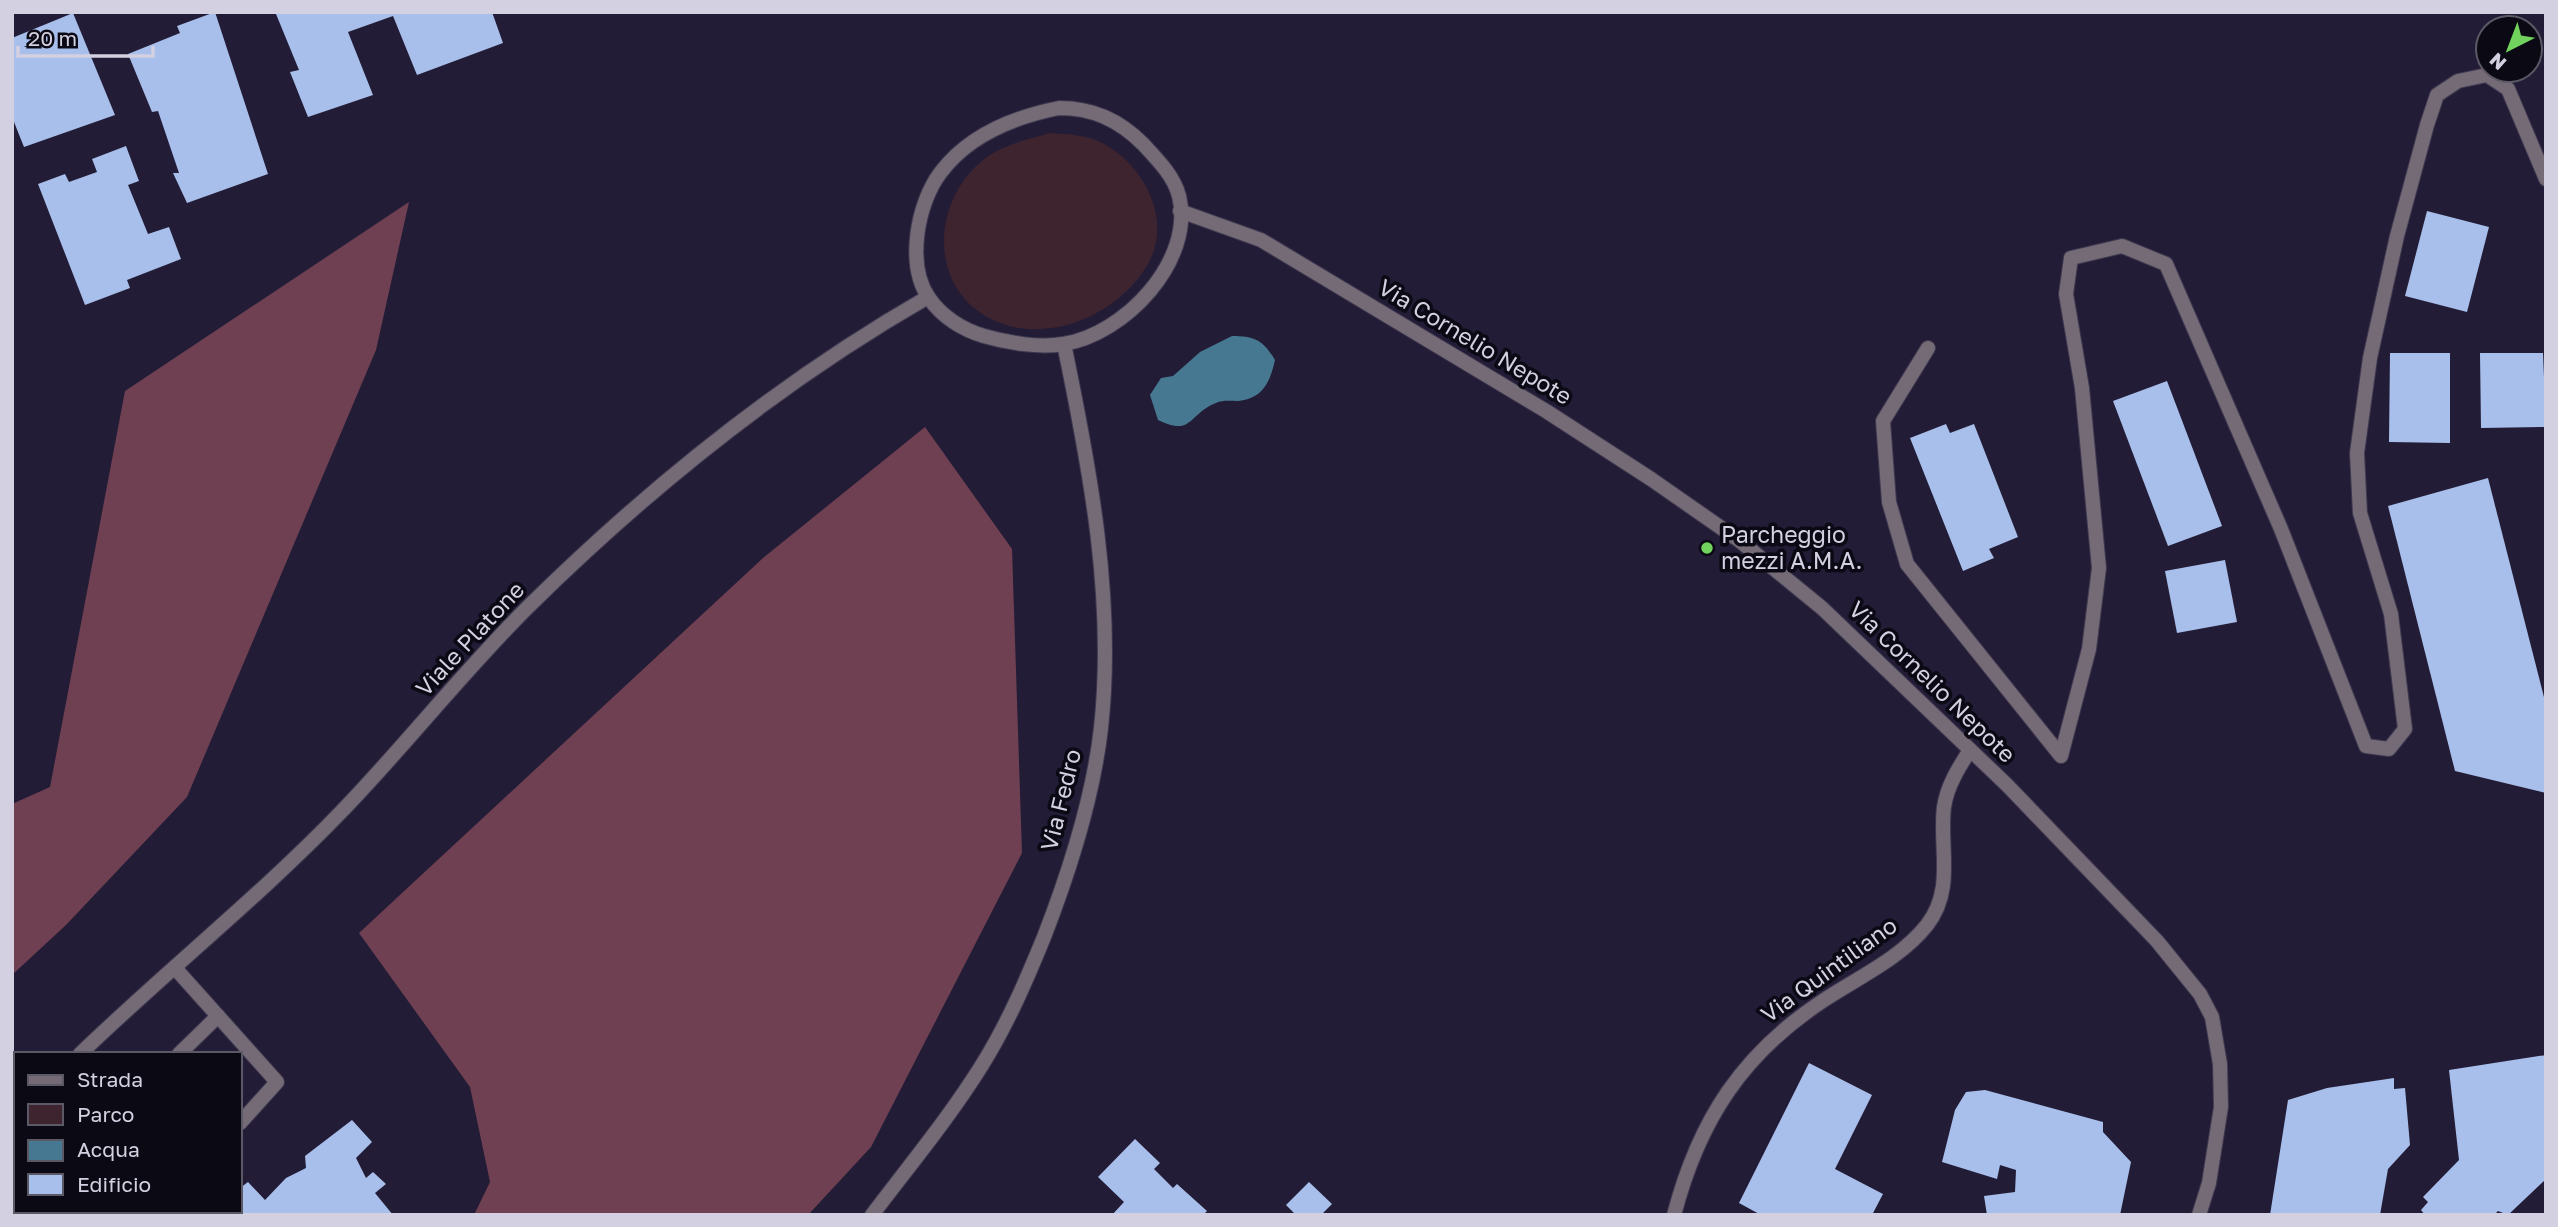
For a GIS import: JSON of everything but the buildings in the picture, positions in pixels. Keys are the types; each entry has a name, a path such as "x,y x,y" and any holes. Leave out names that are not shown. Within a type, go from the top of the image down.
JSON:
{"street":[{"path":"1928,348 1883,421 1889,502 1907,564 2061,756 2089,649 2099,568 2082,388 2066,294 2071,258 2122,246 2166,264 2281,529 2366,746 2389,749 2405,729 2391,614 2360,513 2357,453 2370,358 2397,236 2437,95 2458,81 2487,75 2508,89 2546,180"},
{"path":"1077,108 1114,121 1132,133 1158,159 1179,195 1180,211 1171,259 1160,281 1140,303 1116,321 1064,344 1011,342 971,332 949,319 928,297 917,254 919,229 926,200 939,174 974,141 1024,115 1077,108"},
{"name":"Via Cornelio Nepote","path":"1180,211 1261,240 1546,411 1651,479 1793,584 1970,750 2130,912 2200,994 2212,1017 2222,1089 2215,1155 2199,1215"},
{"name":"Viale Platone","path":"82,1052 176,968 340,813 529,606 627,515 738,424 865,333 928,297"},
{"name":"Via Fedro","path":"872,1215 952,1110 1002,1028 1059,898 1093,779 1101,726 1103,614 1090,482 1064,344"},
{"name":"Via Quintiliano","path":"1674,1215 1683,1179 1713,1113 1737,1076 1766,1043 1815,1006 1890,957 1927,925 1941,898 1944,883 1944,806 1957,771 1970,750"},
{"path":"176,968 277,1083 242,1121"},
{"path":"181,1052 218,1016"}],"green space":[{"path":"1050,133 1093,139 1119,154 1131,166 1142,179 1155,209 1156,242 1151,258 1139,278 1103,310 1058,327 1034,329 1011,326 989,318 968,302 954,283 946,261 944,237 948,214 957,191 971,171 990,155 1012,144"}],"shaded area":[{"path":"409,202 376,350 187,797 66,925 12,975 12,804 50,787 125,391"},
{"path":"925,427 1012,549 1022,853 871,1147 808,1215 474,1215 490,1182 470,1087 359,933 763,558"}],"water":[{"path":"1232,336 1258,340 1275,360 1264,388 1247,400 1216,403 1184,425 1169,425 1158,420 1150,395 1161,378 1173,376 1200,352"}],"place":[{"name":"Parcheggio mezzi A.M.A.","path":"1707,548"}]}
